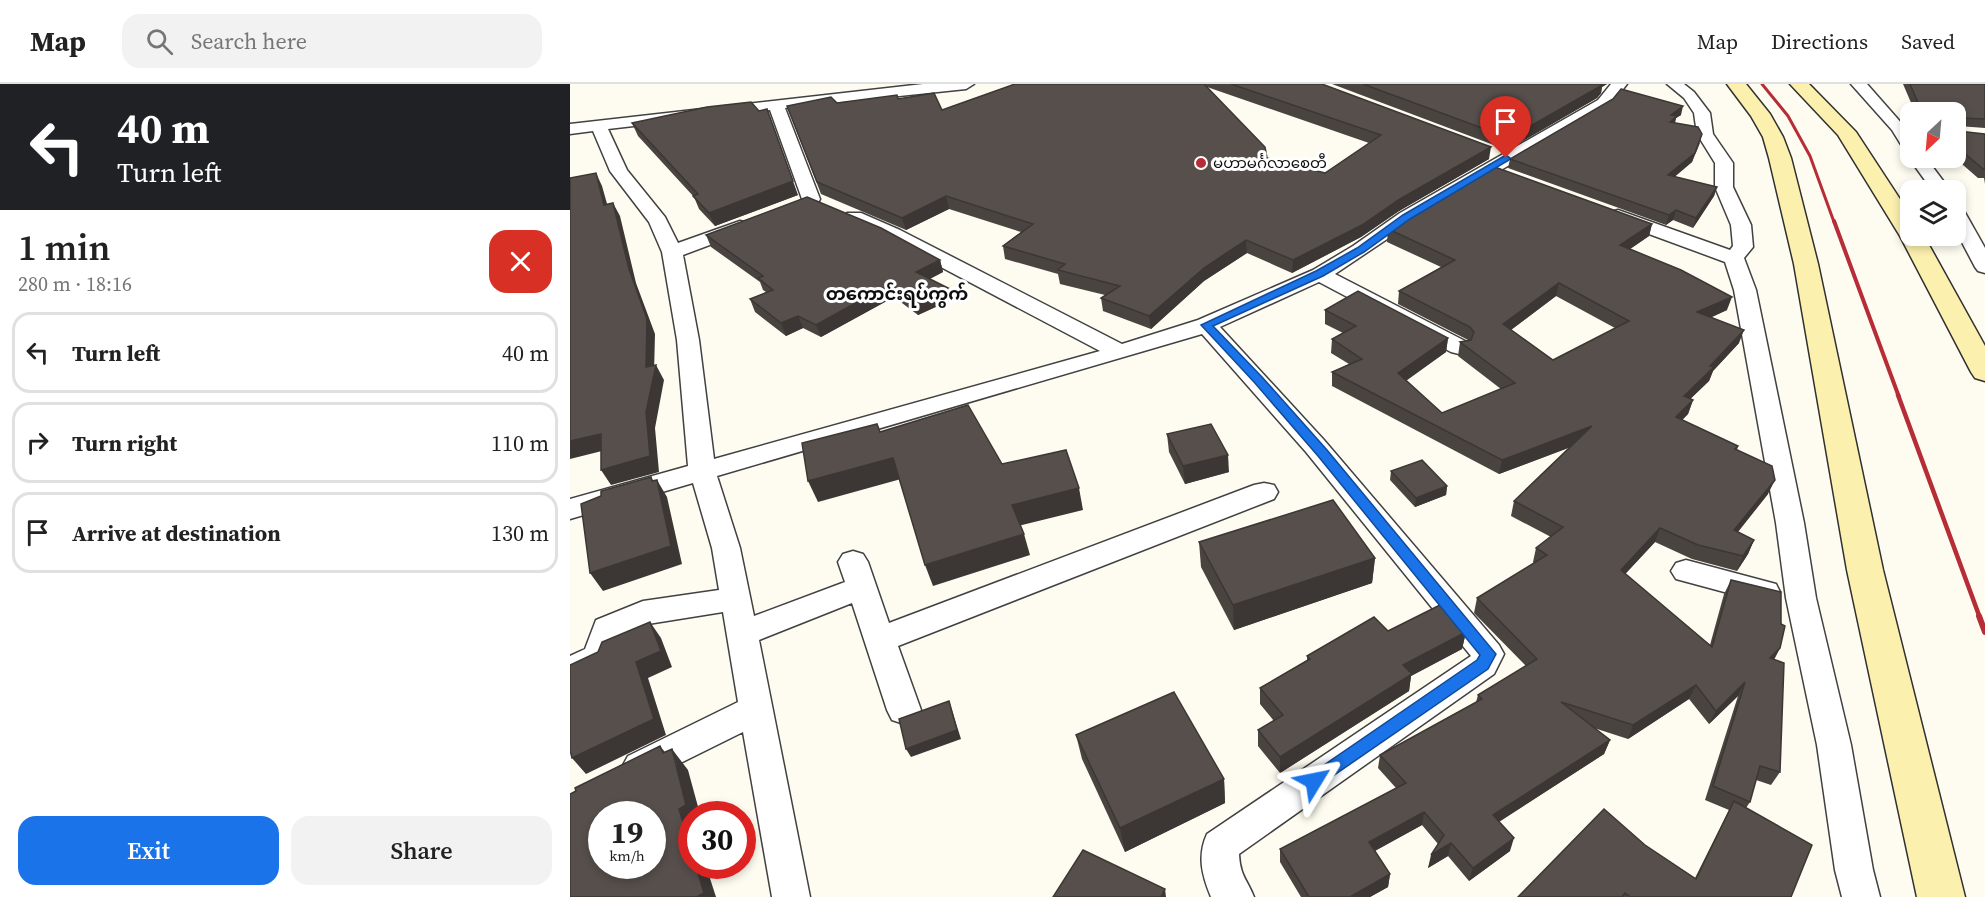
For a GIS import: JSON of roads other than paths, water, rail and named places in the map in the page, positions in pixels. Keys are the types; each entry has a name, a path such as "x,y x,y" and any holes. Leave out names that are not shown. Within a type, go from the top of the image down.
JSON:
{"main road":[{"path":"1736,84 1760,114 1773,136 1780,158 1806,264 1865,570 1941,897"},
{"path":"1799,84 1846,132 1900,218"},
{"path":"1917,246 1985,372"}],"street":[{"path":"570,129 966,84"},
{"path":"570,509 1120,352 1206,325 1320,274 1360,250 1486,159 1506,158 1604,104 1619,84"},
{"path":"1675,84 1689,95 1702,113 1705,134 1714,152 1724,163 1721,179 1731,208 1741,224 1743,247 1734,258"},
{"path":"1859,84 1900,124"},
{"path":"776,104 788,142 811,199"},
{"path":"599,126 619,171 658,221 672,252 688,340 702,470 726,548 754,710 791,897"},
{"path":"1486,159 1514,180"},
{"path":"791,207 811,199 893,234 1120,352"},
{"path":"1605,212 1734,258"},
{"path":"672,252 761,219"},
{"path":"1966,232 1985,267"},
{"path":"1734,258 1745,290 1790,523 1802,598 1834,745 1854,870 1861,897"},
{"path":"1320,274 1459,347"},
{"path":"1206,325 1258,379 1322,453 1488,654 1483,665 1220,846 1220,866 1227,891 1234,897"},
{"path":"879,640 1264,492"},
{"path":"1686,571 1778,596 1802,598"},
{"path":"742,633 857,575 904,710"},
{"path":"570,670 598,657 606,629 643,613 735,599"},
{"path":"611,782 754,710"}],"railway":[{"path":"1762,84 1788,116 1810,156 1834,222"},
{"path":"1834,221 1899,397"},
{"path":"1898,395 1980,618"},
{"path":"1979,616 1985,632"}],"place":[{"name":"မဟာမင်္ဂလာစေတီ","path":"1201,163"}],"district":[{"name":"တကောင်းရပ်ကွက်","path":"897,294"}]}
